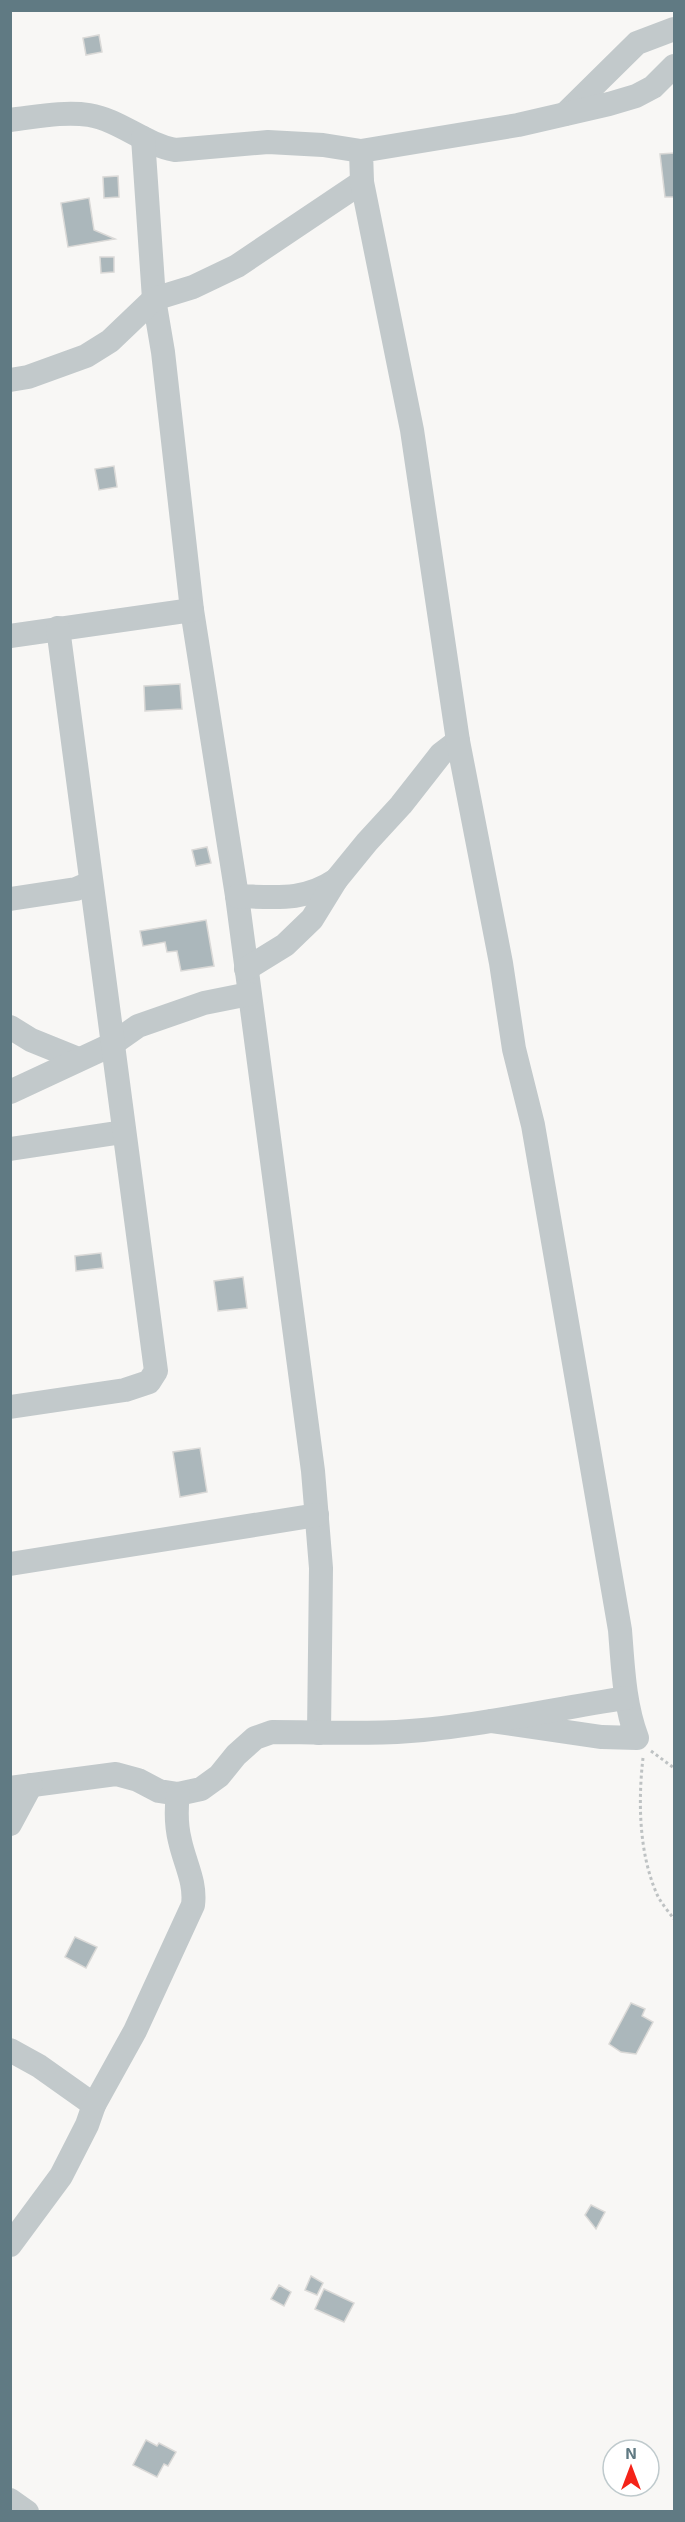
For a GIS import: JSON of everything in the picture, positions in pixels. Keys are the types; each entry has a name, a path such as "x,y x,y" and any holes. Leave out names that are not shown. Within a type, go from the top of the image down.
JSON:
{"street":[{"path":"565,114 637,43 675,29"},
{"path":"16,113 90,115 160,147 175,150 268,142 323,145 361,151 506,127 636,96 653,87 675,66"},
{"path":"143,138 154,299 163,352 192,610 237,896 313,1471 321,1568 319,1733"},
{"path":"361,151 362,182 412,430 458,741 501,963 514,1049 533,1125 571,1337 620,1630 626,1698 630,1717 641,1742"},
{"path":"10,380 28,377 86,356 110,341 154,299 193,287 237,266 362,182"},
{"path":"10,636 192,610"},
{"path":"10,1407 125,1390 149,1382 155,1375 58,628"},
{"path":"246,969 285,945 312,919 336,880 401,805 441,754 458,741"},
{"path":"237,896 285,897 318,892 336,880"},
{"path":"10,899 76,890 90,883"},
{"path":"10,1092 111,1045 138,1026 204,1004 249,994"},
{"path":"10,1027 31,1040 78,1059"},
{"path":"10,1149 123,1132"},
{"path":"10,1564 317,1515"},
{"path":"10,1824 21,1786 116,1774 138,1780 159,1791 178,1794 201,1789 219,1776 236,1755 255,1738 272,1732 376,1734 492,1721 626,1698"},
{"path":"492,1721 641,1742"},
{"path":"10,2245 61,2176 94,2105 135,2031 193,1905 196,1889 179,1839 176,1816 178,1794"},
{"path":"10,2050 39,2066 94,2105"},
{"path":"10,2500 27,2511"}],"path":[{"path":"641,1742 675,1768"},
{"path":"641,1742 640,1803 646,1858 656,1894 675,1919"}],"building":[{"path":"99,35 102,52 86,55 83,38"},
{"path":"675,153 675,197 665,197 660,154"},
{"path":"118,176 119,197 104,198 103,177"},
{"path":"89,198 94,230 115,239 68,247 61,203"},
{"path":"100,257 114,257 114,272 101,273"},
{"path":"114,466 117,487 99,490 95,469"},
{"path":"180,684 182,709 145,711 144,686"},
{"path":"207,847 211,863 196,866 192,850"},
{"path":"206,920 214,966 181,971 177,951 167,952 165,942 143,946 140,931"},
{"path":"101,1253 103,1268 76,1271 75,1256"},
{"path":"243,1277 247,1308 218,1311 214,1281"},
{"path":"200,1448 207,1492 180,1497 173,1452"},
{"path":"75,1937 97,1947 86,1968 65,1957"},
{"path":"631,2003 645,2009 642,2016 653,2022 636,2054 621,2052 609,2044"},
{"path":"591,2205 605,2212 596,2229 585,2215"},
{"path":"311,2276 323,2283 317,2295 305,2290"},
{"path":"279,2285 291,2292 284,2306 271,2299"},
{"path":"324,2289 354,2303 344,2322 315,2309"},
{"path":"146,2440 157,2446 159,2443 176,2452 168,2466 164,2464 157,2477 133,2465"}]}
